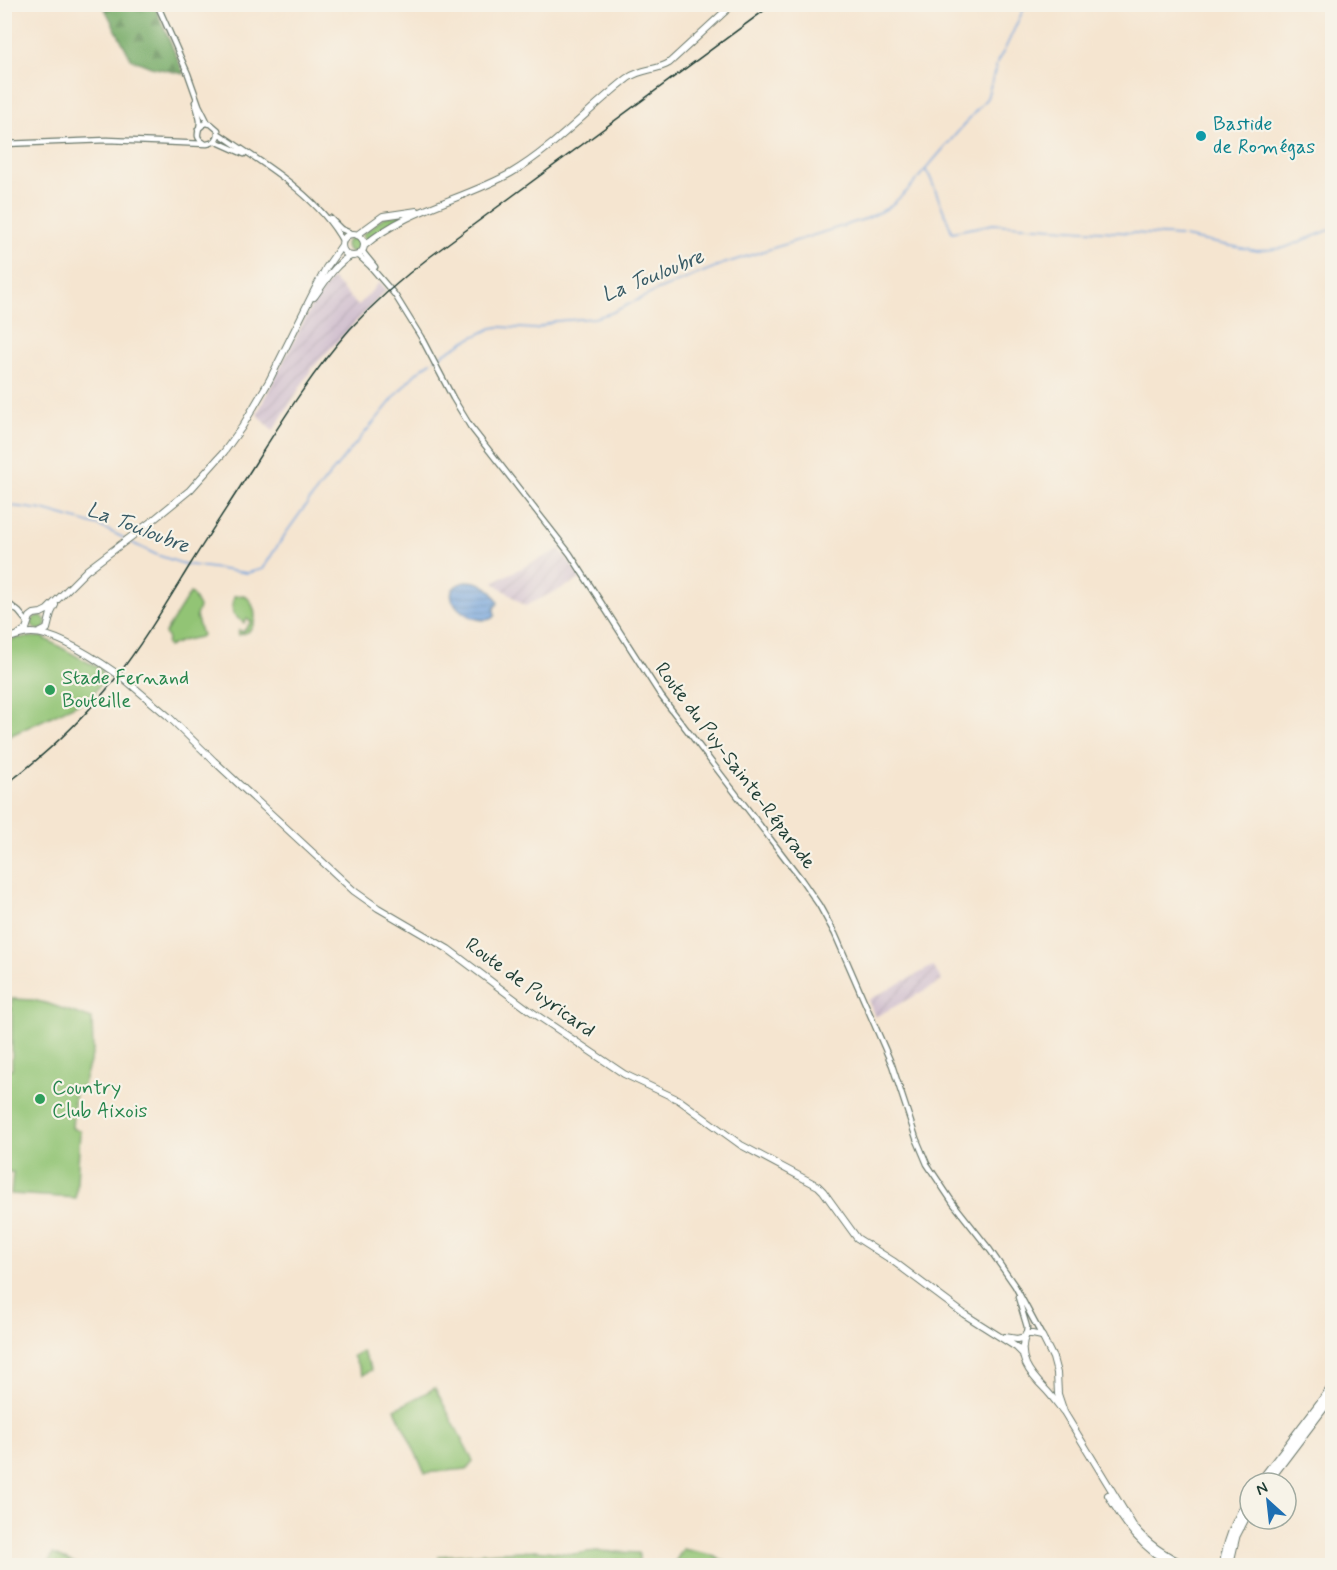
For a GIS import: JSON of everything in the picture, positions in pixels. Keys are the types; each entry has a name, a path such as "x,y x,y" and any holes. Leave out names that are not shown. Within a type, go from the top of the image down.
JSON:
{"highway":[{"path":"1268,1471 1332,1387"},
{"path":"1276,1471 1332,1397"},
{"path":"1222,1566 1226,1547 1238,1518"},
{"path":"1229,1566 1239,1531"}],"main road":[{"path":"306,307 344,259 359,252 402,221 492,183 520,168 628,78 639,72 669,63 733,4"},
{"path":"18,635 26,629 30,617 47,610 87,570 190,490 224,452 242,427 272,376 306,307 346,237 355,235 388,214 432,207"},
{"path":"355,235 364,242 359,252"},
{"path":"343,244 344,250 359,252"},
{"path":"4,640 18,635 44,632 60,598"},
{"path":"41,613 47,617 49,623"},
{"name":"Route de Puyricard","path":"49,623 52,633 58,640"},
{"path":"28,624 31,631 37,633"},
{"name":"Route de Puyricard","path":"37,633 58,640 119,675 169,717 354,891 378,908 448,949 524,1006 624,1074 680,1100 741,1145 818,1186 858,1238 1022,1353 1032,1376 1064,1412 1134,1527 1144,1539 1166,1555 1188,1566"},
{"path":"1000,1336 1017,1339 1032,1334 1042,1336"},
{"path":"1022,1353 1025,1335"},
{"name":"Route de Puyricard","path":"1042,1336 1053,1358 1057,1373 1058,1394 1064,1412"},
{"path":"1047,1391 1053,1392 1057,1387"},
{"name":"Route de Puyricard","path":"1090,1456 1106,1491 1126,1525 1145,1545 1174,1565"},
{"path":"1144,1539 1158,1552 1183,1566"}],"street":[{"path":"158,4 208,123"},
{"path":"188,75 200,121 198,132 200,140 204,143"},
{"path":"183,144 198,132 202,124 214,125 218,133 286,180 341,229 355,235"},
{"path":"4,144 107,140 210,144 215,141 218,133"},
{"path":"215,141 260,162"},
{"path":"318,209 338,233 343,244"},
{"name":"Route du Puy-Sainte-Réparade","path":"359,252 382,275 398,299 470,426 570,554 661,696 819,905 835,934 892,1065 927,1164 1015,1286 1042,1336"},
{"path":"4,600 19,612 28,624"},
{"path":"19,612 34,614"},
{"name":"Route du Puy-Sainte-Réparade","path":"1015,1286 1027,1327 1025,1335"}],"shaded area":[{"path":"332,278 358,306 380,282 386,290 312,368 273,431 257,414 312,305"},
{"path":"560,549 581,579 525,606 493,582"},
{"path":"933,966 942,981 875,1017 868,1000"}],"green space":[{"path":"103,5 154,5 184,74 151,67 131,59"},
{"path":"412,213 366,241 362,235 384,217"},
{"path":"353,238 358,240 360,245 358,250 353,252 348,250 346,245 348,240"},
{"path":"190,593 199,607 196,616 202,635 168,647 165,633"},
{"path":"244,595 252,605 255,618 250,629 238,635 239,630 243,632 251,622 247,619 244,623 233,612 234,596"},
{"path":"39,616 44,618 46,623 44,628 39,630 34,628 32,623 34,618"},
{"name":"Stade Fernand Bouteille","path":"42,637 102,670 102,682 90,698 5,738 5,643 16,638"},
{"name":"Country Club Aixois","path":"12,999 33,1000 49,1004 92,1019 93,1052 82,1088 75,1089 72,1128 80,1131 76,1198 11,1194 13,1172 5,1172 4,1069 12,1069"},
{"path":"362,1351 372,1370 363,1375 353,1356"},
{"path":"435,1388 473,1462 467,1469 425,1473 395,1409"},
{"path":"683,1549 711,1555 733,1565 673,1565"},
{"path":"536,1550 573,1554 596,1551 639,1553 639,1565 518,1565 516,1559 490,1565 439,1565 439,1556"},
{"path":"53,1554 79,1565 47,1565"}],"water":[{"path":"469,581 483,585 493,594 498,603 494,608 495,616 487,620 477,619 458,608 453,601 452,593 456,586"}],"waterway":[{"name":"La Touloubre","path":"435,359 492,328 536,329 555,321 594,318 611,313 658,290 723,264 868,218 888,208 907,191 987,98 998,60 1026,4"},
{"path":"926,171 952,232 993,224 1180,236"},
{"path":"1184,237 1257,251 1284,248 1332,229"},
{"name":"La Touloubre","path":"128,541 157,555 184,564 247,573 263,569 289,528 333,470 404,386 431,362"},
{"name":"La Touloubre","path":"4,505 43,510 99,526 124,538"}],"railway":[{"path":"4,786 63,736 115,679 154,623 300,394 359,319 431,256 773,4"}],"place":[{"name":"Bastide de Romégas","path":"1201,136"},
{"name":"Stade Fernand Bouteille","path":"50,690"},
{"name":"Country Club Aixois","path":"40,1099"}]}
